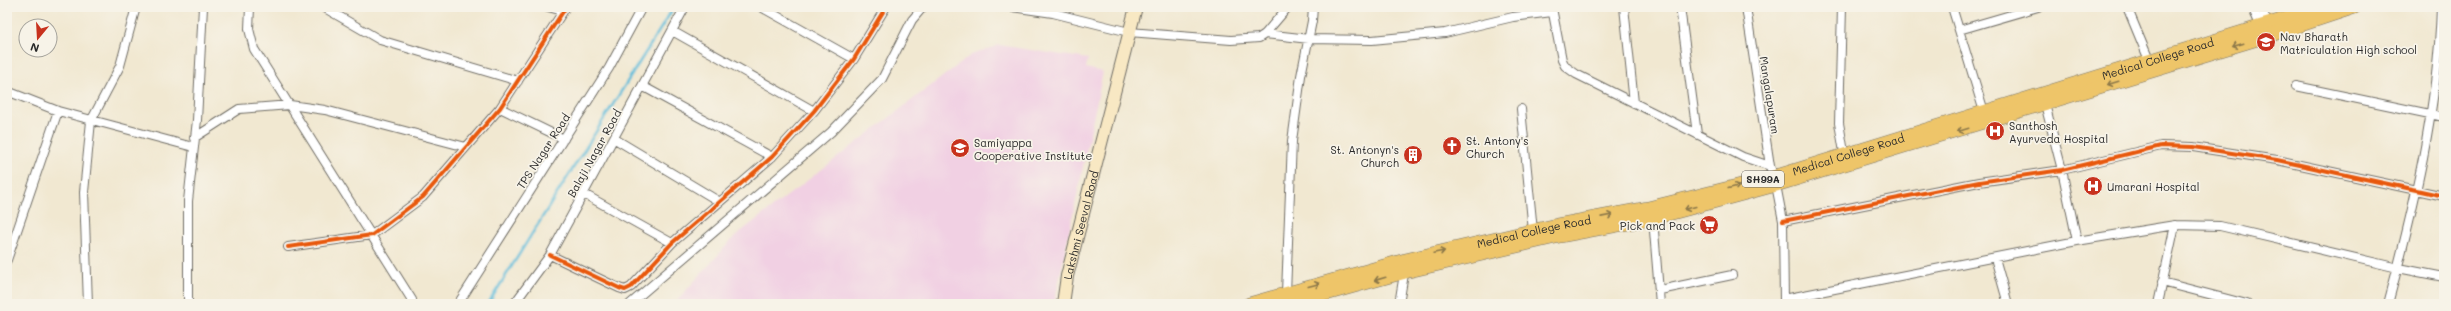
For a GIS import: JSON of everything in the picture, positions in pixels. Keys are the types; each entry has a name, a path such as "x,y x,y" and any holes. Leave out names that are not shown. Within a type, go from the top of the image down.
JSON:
{"main road":[{"name":"Medical College Road","path":"1249,304 1288,298 1533,231 1648,208 1773,176 1845,160 1986,118 2149,60 2263,24 2327,10 2355,7"},
{"name":"Medical College Road","path":"1986,118 2045,104 2274,34 2327,10"},
{"name":"Medical College Road","path":"1405,266 1650,218 1773,176"}],"street":[{"path":"88,304 84,192 92,121 120,66 136,7"},
{"path":"188,304 188,201 203,7"},
{"path":"250,7 248,29 254,49 372,235 412,302 420,304"},
{"path":"323,7 380,40 518,82"},
{"path":"288,247 372,235 423,197 500,108 565,9 548,7"},
{"name":"TPS Nagar Road","path":"458,304 609,68 642,7"},
{"name":"Balaji Nagar Road","path":"514,304 550,255 674,32 685,7"},
{"path":"761,7 854,59"},
{"path":"550,255 625,290 631,286 672,243 772,157 814,111 854,59 886,7"},
{"path":"630,304 831,132 882,79 912,20 923,7"},
{"path":"1012,7 1043,9 1129,32 1230,40 1259,38 1265,34 1288,7"},
{"name":"Lakshmi Seeval Road","path":"1063,304 1067,276 1136,7"},
{"path":"1288,298 1292,141 1313,7"},
{"path":"1624,7 1634,103"},
{"path":"1680,7 1697,134"},
{"name":"Mangalapuram","path":"1746,7 1773,176 1783,221 1784,301"},
{"path":"1842,7 1839,123 1845,160"},
{"path":"1952,7 1986,118"},
{"path":"1959,30 2038,7"},
{"path":"2127,7 2149,60"},
{"path":"2252,7 2263,24 2274,34"},
{"path":"2261,7 2263,24"},
{"path":"2388,304 2416,191 2430,114 2439,57 2441,7"},
{"path":"1265,34 1308,39 1372,40 1445,33 1552,9 1562,60 1565,66 1634,103 1743,157 1773,176"},
{"path":"674,32 814,111"},
{"path":"2296,86 2444,116"},
{"path":"644,87 772,157"},
{"path":"7,91 58,112 193,147"},
{"path":"2045,104 2062,170 2077,241"},
{"path":"194,138 239,109 290,105 325,110 466,147"},
{"path":"500,108 564,139"},
{"path":"1521,108 1533,231"},
{"path":"7,260 58,112"},
{"path":"615,139 720,202"},
{"path":"1783,221 1979,182 2062,170 2161,146 2193,147 2278,160 2444,196"},
{"path":"584,194 672,243"},
{"path":"1650,218 1654,230 1660,304"},
{"path":"2158,304 2174,224"},
{"path":"1784,301 2077,241 2174,224 2220,226 2398,268 2444,277"},
{"path":"1995,258 2008,304"},
{"path":"1398,304 1405,266"},
{"path":"1660,290 1732,275"},
{"path":"2162,282 2247,304"}],"shaded area":[{"name":"Samiyappa Cooperative Institute","path":"999,45 1088,59 1086,68 1103,72 1054,304 674,304 735,236 971,55"}],"waterway":[{"path":"488,304 674,7"}],"cycle path":[{"path":"288,247 372,235 423,197 500,108 566,7"},
{"path":"550,255 619,288 625,290 631,287 672,243 772,157 814,111 854,59 886,7"},
{"path":"1783,221 1979,182 2062,170 2161,146 2193,147 2277,160 2444,196"}],"place":[{"name":"Nav Bharath Matriculation High school","path":"2266,42"},
{"name":"Santhosh Ayurveda Hospital","path":"1995,131"},
{"name":"St. Antony's Church","path":"1452,146"},
{"name":"Samiyappa Cooperative Institute","path":"960,148"},
{"name":"St. Antonyn's Church","path":"1413,155"},
{"name":"Umarani Hospital","path":"2093,186"},
{"name":"Pick and Pack","path":"1709,225"}]}
